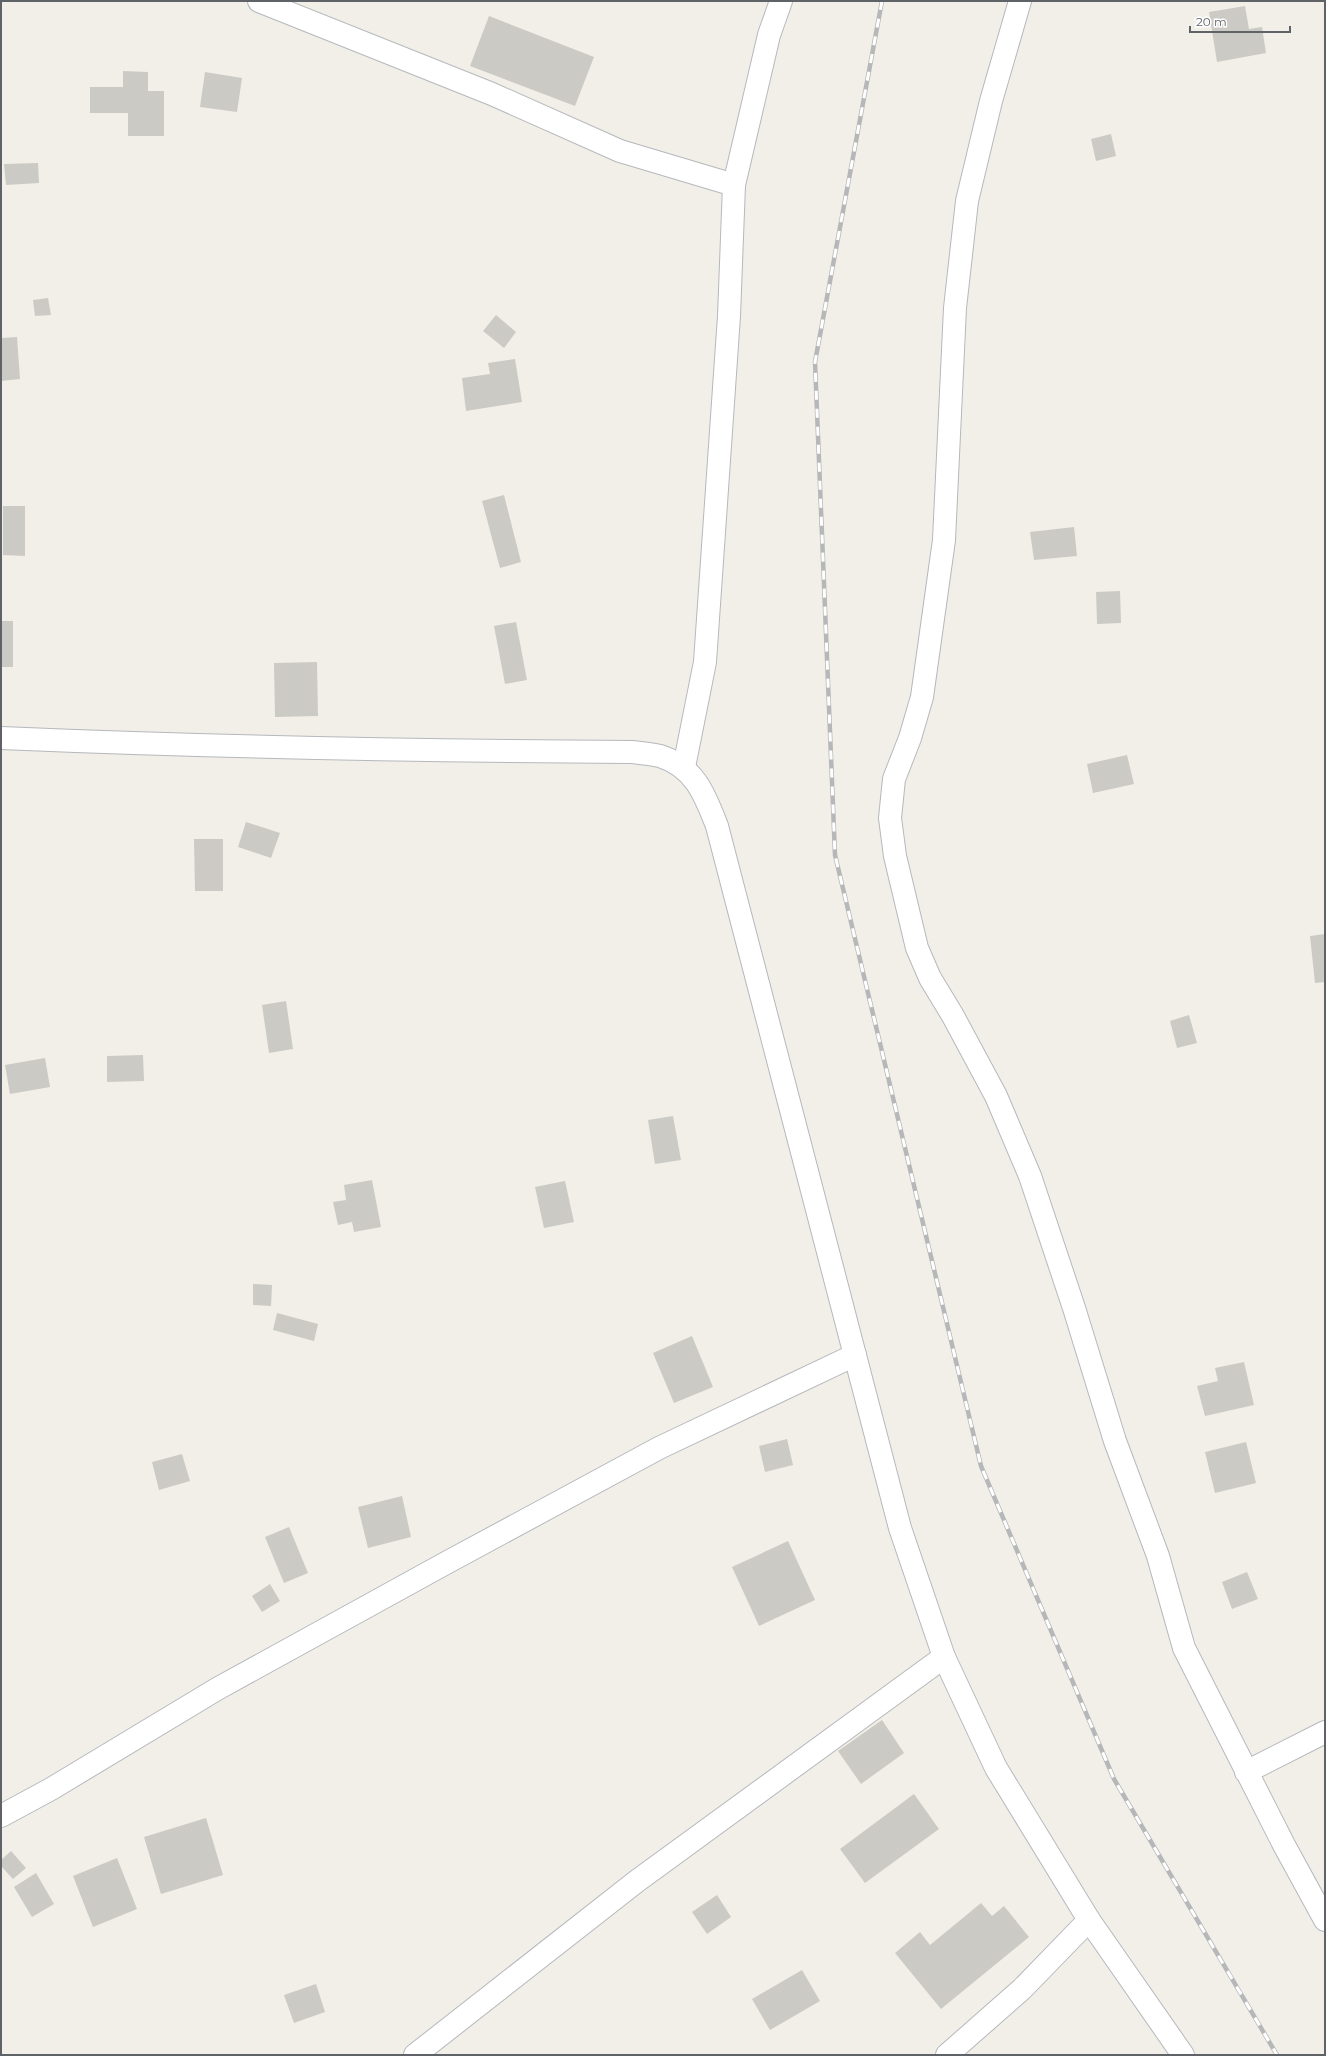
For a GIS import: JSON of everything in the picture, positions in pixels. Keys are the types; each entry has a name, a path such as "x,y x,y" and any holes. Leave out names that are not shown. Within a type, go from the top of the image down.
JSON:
{"street":[{"path":"259,1 492,94 620,151 734,185"},
{"path":"684,767 694,724 706,654 729,316 734,185 769,35 781,1"},
{"path":"1020,1 990,101 967,201 955,308 944,540 922,697 910,738 894,779 890,818 896,856 917,948 930,978 953,1016 996,1096 1030,1176 1115,1441 1158,1556 1184,1648 1246,1772 1325,1920"},
{"path":"1,738 99,742 433,750 632,752 660,756 684,767 703,790 717,826 900,1528 944,1657 996,1768 1089,1920 1183,2055"},
{"path":"1,1816 51,1789 217,1689 659,1448 855,1355"},
{"path":"415,2055 637,1881 944,1657"},
{"path":"1246,1772 1325,1732"},
{"path":"947,2055 1022,1989 1089,1920"}],"building":[{"path":"1245,6 1249,29 1262,27 1266,53 1217,62 1209,12"},
{"path":"489,16 594,57 575,106 470,66"},
{"path":"123,71 148,72 148,91 164,91 164,136 128,136 128,113 90,113 90,87 123,87"},
{"path":"205,72 242,78 237,112 200,107"},
{"path":"1111,134 1116,156 1096,161 1091,139"},
{"path":"38,163 39,183 6,185 4,164"},
{"path":"48,298 51,315 35,316 33,300"},
{"path":"496,315 516,332 504,348 483,331"},
{"path":"17,337 20,379 1,381 1,338"},
{"path":"515,359 522,402 466,411 462,378 490,374 488,363"},
{"path":"504,495 521,562 500,568 482,501"},
{"path":"3,506 25,506 25,556 3,555"},
{"path":"1074,527 1077,556 1034,560 1030,532"},
{"path":"1120,591 1121,623 1097,624 1096,592"},
{"path":"1,621 13,621 13,667 1,667"},
{"path":"516,622 527,680 505,684 494,626"},
{"path":"317,662 318,716 275,717 274,663"},
{"path":"1127,755 1134,784 1093,793 1087,764"},
{"path":"246,822 280,833 271,858 238,847"},
{"path":"194,839 223,839 223,891 195,891"},
{"path":"1325,934 1325,982 1315,983 1310,936"},
{"path":"286,1001 293,1049 269,1053 262,1005"},
{"path":"1189,1015 1197,1043 1177,1048 1170,1021"},
{"path":"143,1055 144,1081 107,1082 107,1056"},
{"path":"45,1058 50,1087 10,1094 5,1065"},
{"path":"673,1116 681,1160 655,1164 648,1120"},
{"path":"372,1180 381,1227 354,1232 352,1222 338,1225 333,1202 346,1200 344,1185"},
{"path":"565,1181 574,1222 544,1228 535,1187"},
{"path":"253,1284 272,1285 271,1306 253,1305"},
{"path":"277,1313 318,1324 314,1341 273,1330"},
{"path":"692,1336 713,1387 674,1403 653,1353"},
{"path":"1244,1362 1254,1405 1205,1416 1197,1386 1218,1381 1215,1368"},
{"path":"787,1439 793,1465 765,1472 759,1446"},
{"path":"1246,1442 1256,1483 1215,1493 1205,1452"},
{"path":"182,1454 190,1481 159,1490 152,1462"},
{"path":"402,1496 411,1537 368,1548 358,1507"},
{"path":"289,1527 308,1573 284,1583 265,1537"},
{"path":"788,1541 815,1600 759,1626 732,1567"},
{"path":"1247,1572 1258,1599 1232,1609 1222,1582"},
{"path":"270,1584 280,1601 262,1612 252,1596"},
{"path":"882,1720 904,1753 861,1784 838,1751"},
{"path":"914,1794 939,1829 865,1883 840,1849"},
{"path":"206,1818 223,1875 161,1894 144,1837"},
{"path":"11,1851 26,1868 13,1879 1,1866 1,1860"},
{"path":"117,1858 137,1909 93,1927 73,1876"},
{"path":"36,1873 54,1904 32,1917 14,1887"},
{"path":"717,1895 731,1917 707,1934 692,1912"},
{"path":"981,1903 992,1916 1004,1906 1029,1937 941,2009 895,1953 920,1932 930,1945"},
{"path":"802,1970 820,2001 770,2030 752,1999"},
{"path":"316,1984 325,2012 294,2023 284,1995"}],"railway":[{"path":"882,1 815,362 835,855 981,1466 1114,1779 1277,2055"}]}
